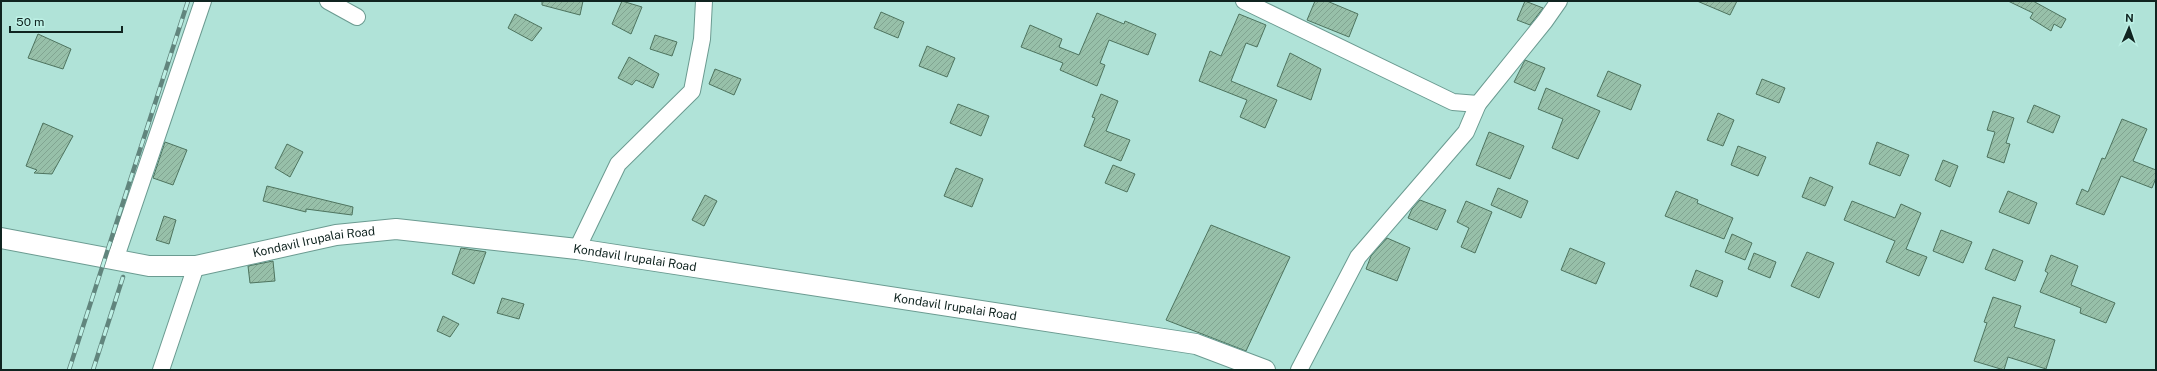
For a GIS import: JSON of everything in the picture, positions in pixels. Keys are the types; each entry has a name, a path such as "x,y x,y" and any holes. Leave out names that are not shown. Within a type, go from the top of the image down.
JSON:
{"street":[{"path":"115,260 203,1"},
{"path":"328,1 356,18"},
{"path":"577,249 618,164 692,92 702,39 704,1"},
{"path":"1244,1 1453,102 1478,104"},
{"path":"1299,370 1358,257 1466,132 1478,104 1546,21 1558,1"},
{"name":"Kondavil Irupalai Road","path":"1,238 149,266 196,266 336,234 396,229 577,249 1196,344 1265,370"},
{"path":"161,370 196,266"}],"building":[{"path":"542,1 583,1 580,15 542,5"},
{"path":"622,1 642,7 631,34 612,24"},
{"path":"1315,1 1327,1 1358,14 1349,37 1307,20"},
{"path":"1525,1 1543,8 1530,25 1517,20"},
{"path":"1697,1 1737,1 1730,15"},
{"path":"2008,1 2033,1 2066,19 2061,28 2054,24 2051,31 2030,18 2033,13"},
{"path":"881,12 904,22 898,38 874,28"},
{"path":"1097,13 1124,24 1125,21 1156,34 1148,55 1109,40 1100,63 1105,65 1097,86 1060,70 1063,63 1021,47 1030,25 1062,39 1059,47 1079,55"},
{"path":"515,14 542,28 532,41 508,28"},
{"path":"1239,14 1266,25 1257,47 1246,43 1231,81 1277,100 1265,128 1240,117 1247,100 1199,81 1210,51 1221,56"},
{"path":"38,34 71,49 63,69 28,58"},
{"path":"655,35 677,42 672,56 650,49"},
{"path":"927,46 955,58 947,77 919,66"},
{"path":"1290,53 1321,69 1311,100 1277,86"},
{"path":"629,57 659,74 653,88 636,80 632,85 618,78"},
{"path":"1525,60 1545,68 1535,91 1514,82"},
{"path":"715,69 741,79 734,95 709,84"},
{"path":"1608,71 1641,85 1631,110 1597,96"},
{"path":"1762,79 1785,88 1779,103 1756,94"},
{"path":"1546,88 1600,111 1578,159 1552,148 1563,119 1538,109"},
{"path":"1101,94 1118,101 1106,131 1130,140 1121,161 1084,146 1095,118 1092,117"},
{"path":"958,104 989,116 981,136 950,123"},
{"path":"2034,105 2060,116 2053,133 2027,122"},
{"path":"1993,111 2014,118 2006,143 2010,144 2004,163 1987,157 1995,132 1987,130"},
{"path":"1718,113 1734,120 1723,146 1707,140"},
{"path":"2122,119 2147,129 2133,161 2156,170 2156,178 2152,188 2121,176 2104,215 2076,204 2082,189 2088,192 2102,158 2105,159"},
{"path":"43,123 73,136 52,174 34,173 37,170 26,166"},
{"path":"1489,132 1524,146 1510,179 1476,165"},
{"path":"165,142 187,150 173,185 153,178"},
{"path":"1877,142 1909,155 1900,176 1869,164"},
{"path":"287,144 303,152 290,177 275,168"},
{"path":"1738,146 1766,157 1758,176 1731,165"},
{"path":"1943,160 1958,166 1950,187 1935,180"},
{"path":"1113,165 1135,174 1127,192 1105,183"},
{"path":"956,168 983,179 972,207 944,196"},
{"path":"1810,177 1833,187 1825,206 1802,197"},
{"path":"267,186 353,207 352,215 306,209 306,212 263,201"},
{"path":"1498,188 1528,201 1521,218 1491,205"},
{"path":"1676,191 1698,200 1697,203 1733,218 1724,239 1665,216"},
{"path":"2008,191 2037,203 2029,224 1999,212"},
{"path":"705,195 717,201 704,226 692,220"},
{"path":"1420,200 1446,210 1437,230 1408,218 1412,209"},
{"path":"1466,201 1492,212 1475,253 1461,247 1469,228 1457,222"},
{"path":"1852,201 1895,218 1901,204 1921,213 1906,249 1927,257 1919,276 1886,262 1895,241 1844,220"},
{"path":"164,216 176,220 169,244 156,240"},
{"path":"1211,225 1290,257 1246,351 1166,320"},
{"path":"1941,230 1972,242 1963,263 1933,251"},
{"path":"1732,234 1752,243 1745,260 1725,252"},
{"path":"1387,238 1410,248 1397,281 1366,269 1371,256"},
{"path":"461,248 486,252 474,284 452,274"},
{"path":"1570,248 1605,263 1596,284 1561,270"},
{"path":"1993,249 2023,261 2015,281 1985,269"},
{"path":"1807,252 1834,263 1819,298 1791,286"},
{"path":"1754,253 1776,262 1770,278 1748,269"},
{"path":"2051,255 2078,266 2071,285 2115,303 2106,323 2080,313 2081,308 2040,292 2048,273 2045,271"},
{"path":"273,261 275,281 250,283 248,266"},
{"path":"1696,270 1723,281 1717,297 1690,286"},
{"path":"1993,297 2021,306 2014,327 2055,340 2046,369 2008,357 2004,370 1974,361 1987,323 1984,322"},
{"path":"502,298 524,304 519,319 497,313"},
{"path":"443,316 459,324 450,337 437,331"}],"railway":[{"path":"69,370 188,1"},
{"path":"93,370 123,277"}]}
